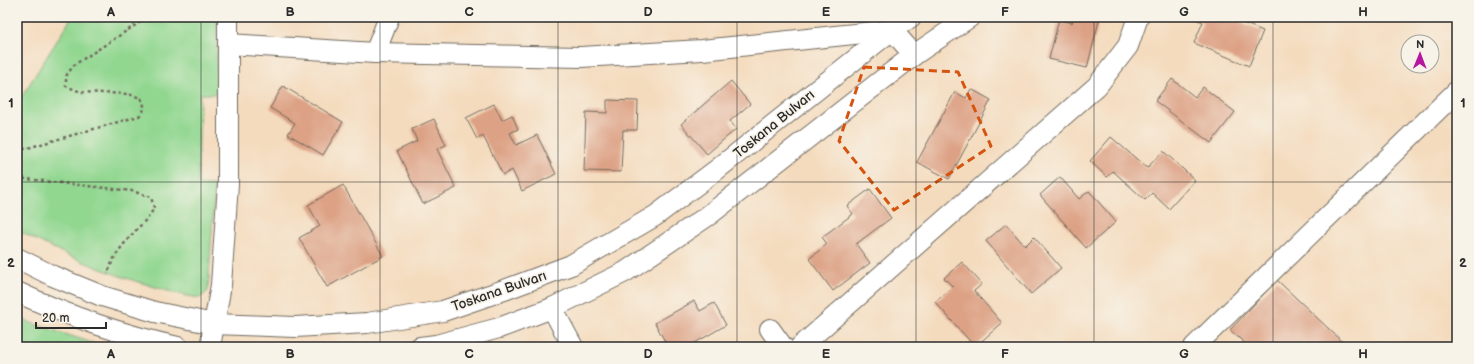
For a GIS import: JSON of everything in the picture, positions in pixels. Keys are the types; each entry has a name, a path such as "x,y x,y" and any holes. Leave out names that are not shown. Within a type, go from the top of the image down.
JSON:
{"street":[{"path":"210,347 221,285 228,184 228,17"},
{"path":"375,53 389,17"},
{"name":"Toskana Bulvarı","path":"17,258 53,276 102,296 155,312 214,324 295,327 360,324 443,311 571,265 655,216 715,171 892,30 911,17"},
{"path":"420,347 436,345 499,328 552,308 625,272 709,215 914,55 970,17"},
{"path":"800,347 1097,86 1128,46 1138,17"},
{"path":"228,44 375,53 580,57 702,50 892,30 914,55"},
{"path":"1194,347 1457,91"},
{"path":"17,292 91,322 156,342 178,347"},
{"path":"552,308 573,347"},
{"path":"770,328 783,347"}],"path":[{"path":"17,151 142,114 145,106 141,98 128,94 81,92 66,86 66,76 74,65 148,17"},
{"path":"17,178 132,191 151,197 154,208 150,217 110,263 102,296"}],"highlighted area":[{"path":"864,67 958,72 991,146 894,210 839,141"}],"green space":[{"path":"70,17 217,17 217,94 200,94 198,184 215,185 208,291 200,298 134,281 100,269 50,247 17,230 17,104 70,20"},
{"path":"17,317 34,324 105,347 17,347"}],"building":[{"path":"1074,17 1100,17 1087,68 1049,59 1059,19 1072,23"},
{"path":"1190,17 1228,17 1263,31 1249,66 1194,43 1203,22"},
{"path":"1172,79 1195,97 1203,87 1235,112 1211,143 1155,101"},
{"path":"731,81 750,104 730,121 736,129 707,154 681,124"},
{"path":"283,86 343,122 323,155 288,134 295,123 270,108"},
{"path":"971,89 991,100 949,179 917,162 955,92 966,98"},
{"path":"607,100 638,101 637,130 623,130 621,172 584,171 586,112 607,113"},
{"path":"494,104 502,120 512,115 518,129 510,133 516,145 537,135 556,174 522,191 512,170 503,175 483,136 477,139 466,118"},
{"path":"434,119 446,145 437,149 456,188 423,204 397,151 417,141 412,129"},
{"path":"1111,137 1147,168 1163,151 1195,180 1169,209 1152,193 1145,200 1113,171 1107,177 1090,161"},
{"path":"1060,177 1079,199 1089,191 1116,222 1086,248 1040,195"},
{"path":"343,185 383,256 327,287 299,238 320,226 308,205"},
{"path":"870,189 891,218 856,244 870,263 833,291 809,259 827,244 822,237 853,214 847,206"},
{"path":"1006,224 1025,246 1034,237 1061,268 1031,294 986,241"},
{"path":"962,262 982,284 974,291 1002,323 975,347 935,302 953,287 944,278"},
{"path":"1277,280 1348,347 1249,347 1230,330"},
{"path":"694,301 700,311 714,303 726,325 688,347 668,347 655,323"}]}
